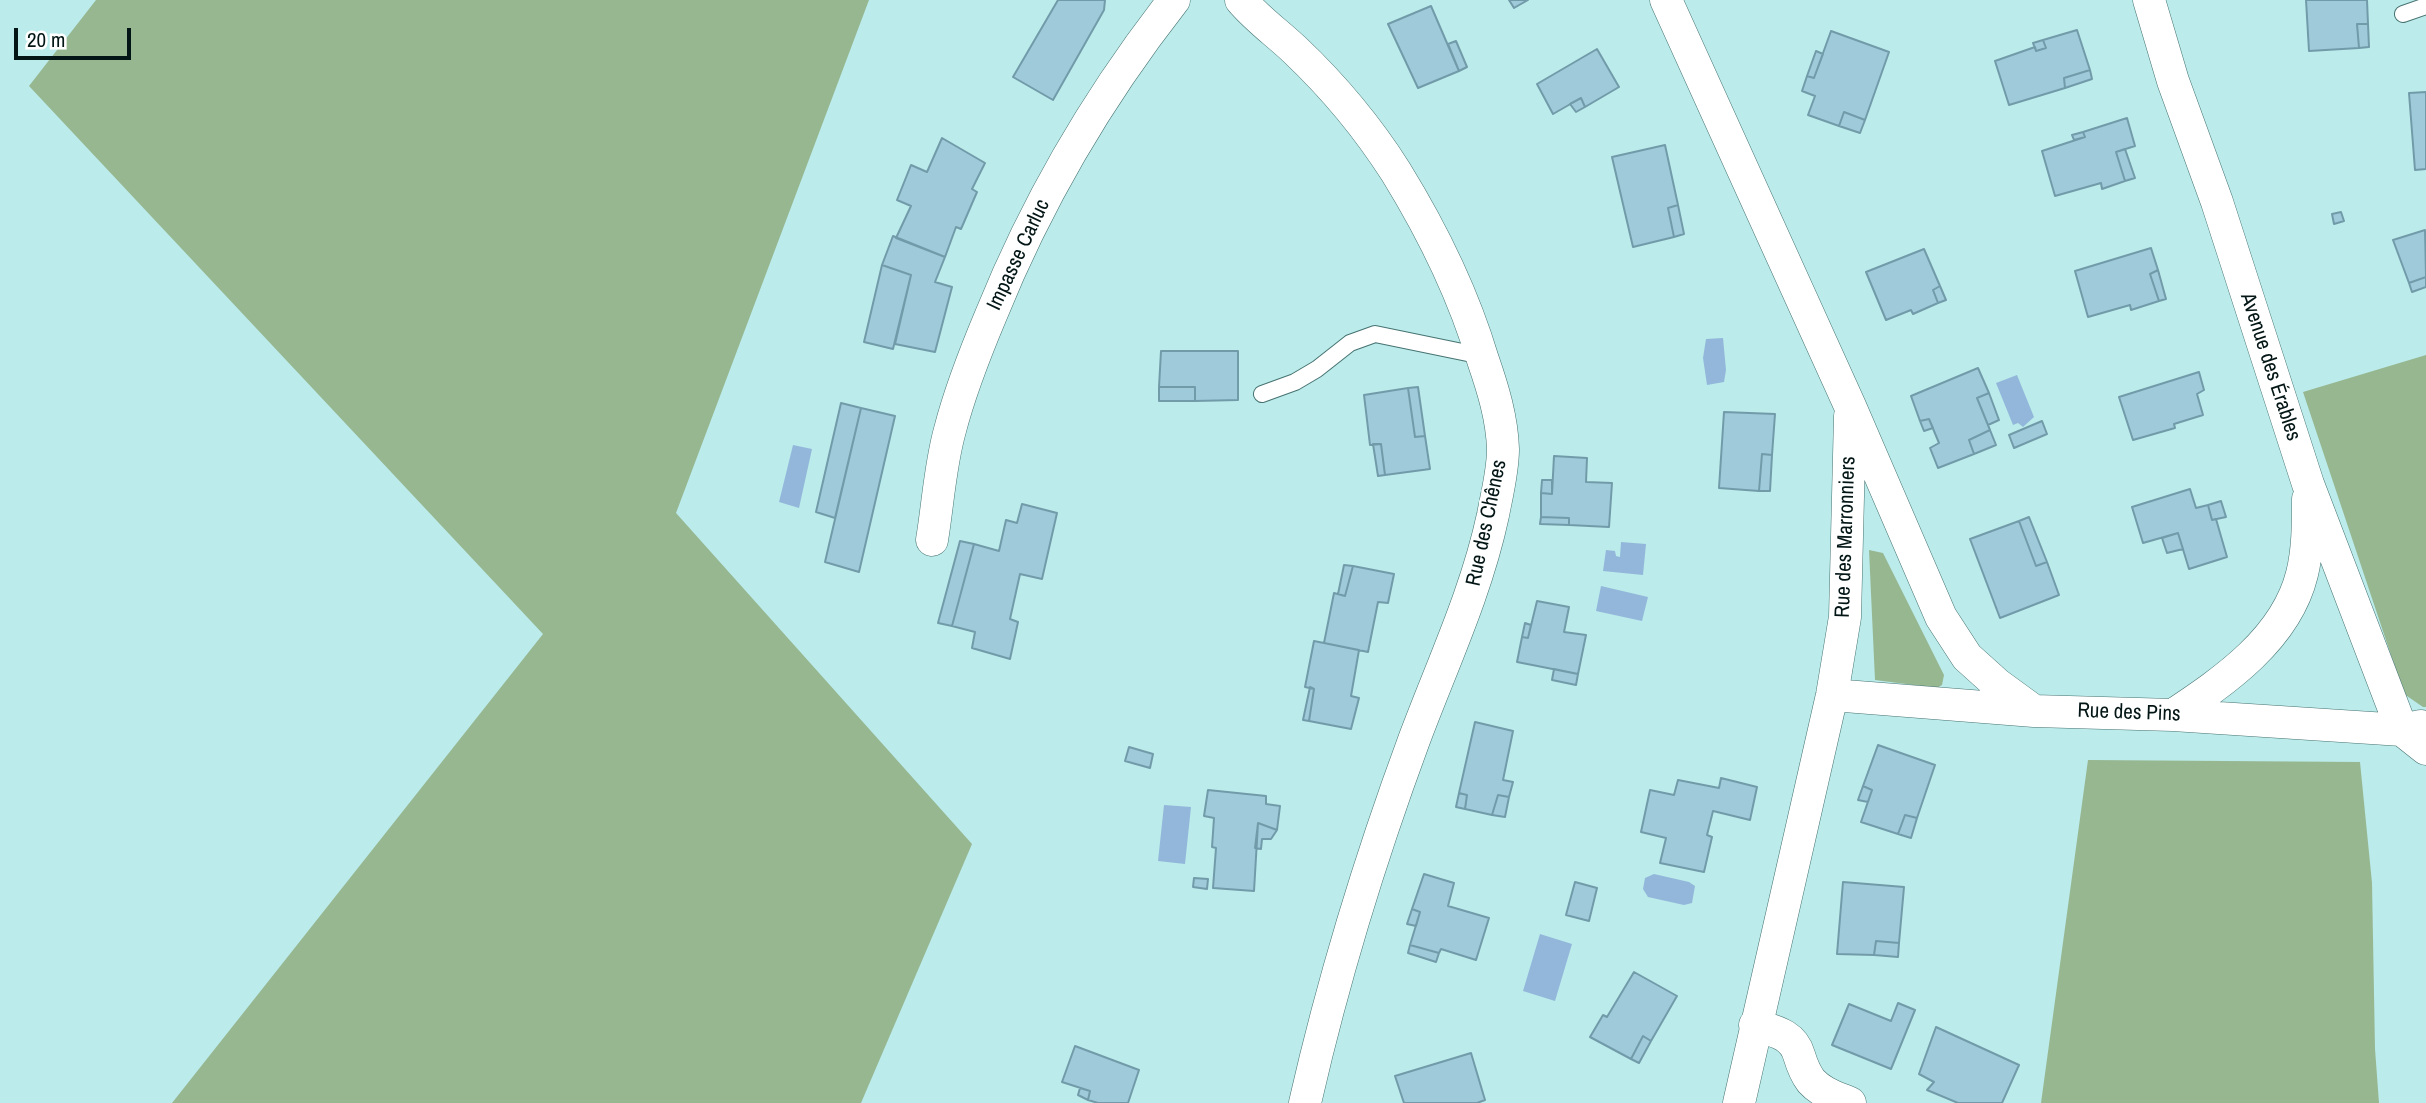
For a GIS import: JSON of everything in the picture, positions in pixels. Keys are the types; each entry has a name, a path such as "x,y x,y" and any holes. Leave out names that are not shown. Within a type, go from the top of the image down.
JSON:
{"street":[{"name":"Impasse Carluc","path":"932,540 949,431 984,331 1008,273 1032,220 1100,100 1174,0"},
{"name":"Rue des Chênes","path":"1241,0 1312,66 1350,109 1395,171 1452,271 1497,403 1503,452 1501,476 1485,555 1414,740 1365,886 1333,989 1305,1103"},
{"name":"Rue des Marronniers","path":"1666,0 1850,407 1847,607 1832,695 1755,1026 1740,1103"},
{"name":"Avenue des Érables","path":"2149,0 2308,484 2418,735"},
{"path":"1850,407 1941,617 1956,643 1976,666 2034,711"},
{"path":"2173,715 2234,671 2265,640 2288,608 2302,576 2306,550 2308,484"},
{"path":"1847,533 1896,515"},
{"name":"Rue des Pins","path":"1832,695 2034,711 2173,715 2418,735"},
{"path":"1755,1026 1780,1032 1790,1038 1810,1080 1824,1092 1850,1103"}],"lane":[{"path":"2403,14 2426,6"},
{"path":"1262,394 1295,382 1317,369 1349,342 1375,334 1482,356"}],"green space":[{"path":"96,0 869,0 676,513 972,844 861,1103 172,1103 543,634 29,86"},
{"path":"2426,355 2426,707 2423,707 2404,694 2303,392"},
{"path":"1869,550 1883,553 1944,675 1942,685 1937,688 1875,680"},
{"path":"2088,760 2360,762 2372,883 2375,1049 2379,1103 2041,1103"}],"water":[{"path":"1723,338 1726,370 1724,382 1707,385 1703,358 1706,339"},
{"path":"2017,375 2034,417 2023,427 2018,423 2013,425 1996,383"},
{"path":"793,445 812,449 799,508 779,502"},
{"path":"1621,542 1646,544 1643,575 1603,571 1606,550 1615,551 1616,556 1620,557"},
{"path":"1601,586 1648,597 1642,621 1596,611"},
{"path":"1164,805 1191,807 1185,864 1158,861"},
{"path":"1654,874 1689,882 1695,886 1692,903 1684,905 1648,897 1643,889 1645,878"},
{"path":"1540,934 1572,944 1555,1001 1523,991"}],"building":[{"path":"1058,0 1105,0 1104,10 1053,100 1013,77"},
{"path":"1509,0 1528,0 1514,8"},
{"path":"2306,0 2367,0 2368,24 2357,24 2359,48 2309,51"},
{"path":"1431,6 1459,71 1418,88 1388,24"},
{"path":"2357,24 2368,24 2369,47 2359,48"},
{"path":"2077,30 2090,70 2064,78 2065,88 2009,105 1995,61 2035,47 2036,51 2046,48 2043,40"},
{"path":"1831,31 1889,52 1865,120 1844,112 1839,126 1808,115 1815,96 1802,91 1807,76 1814,78"},
{"path":"2043,40 2046,48 2036,51 2033,43"},
{"path":"1456,41 1467,67 1459,71 1448,44"},
{"path":"1597,49 1619,87 1585,107 1581,98 1553,114 1537,84"},
{"path":"1816,51 1823,54 1814,78 1807,76"},
{"path":"2090,70 2092,79 2065,88 2064,78"},
{"path":"2426,92 2426,169 2415,170 2409,93"},
{"path":"1581,98 1585,107 1576,112 1570,104"},
{"path":"1844,112 1865,120 1860,133 1839,126"},
{"path":"2127,118 2135,146 2116,152 2125,181 2102,189 2101,183 2055,196 2042,151 2085,137 2083,132"},
{"path":"2083,132 2085,137 2074,140 2072,135"},
{"path":"942,138 985,163 972,189 977,192 961,229 956,227 945,257 896,238 911,206 897,200 911,165 927,172"},
{"path":"1665,145 1678,205 1668,208 1674,237 1633,247 1612,157"},
{"path":"2125,149 2135,178 2125,181 2116,152"},
{"path":"1678,205 1684,234 1674,237 1668,208"},
{"path":"2341,212 2344,221 2334,224 2332,214"},
{"path":"2425,230 2426,277 2409,283 2393,240"},
{"path":"893,236 945,257 935,282 952,287 935,352 895,344 911,275 882,265"},
{"path":"2151,248 2158,270 2150,274 2159,301 2131,310 2130,305 2088,317 2075,271"},
{"path":"1924,249 1940,286 1933,290 1938,303 1913,314 1911,310 1886,320 1866,272"},
{"path":"882,265 911,275 893,349 864,342"},
{"path":"2158,270 2166,299 2159,301 2150,274"},
{"path":"2426,277 2426,287 2412,292 2409,283"},
{"path":"1940,286 1946,300 1938,303 1933,290"},
{"path":"1161,351 1238,351 1238,400 1195,401 1195,387 1159,387"},
{"path":"1978,368 1989,393 1977,398 1990,430 1969,440 1974,454 1938,468 1930,448 1939,443 1929,419 1920,421 1911,396"},
{"path":"2199,372 2204,390 2197,394 2203,415 2174,424 2175,428 2133,440 2119,397"},
{"path":"1159,387 1195,387 1195,401 1159,401"},
{"path":"1418,387 1425,436 1415,437 1408,388"},
{"path":"1408,388 1415,437 1425,436 1430,469 1385,475 1381,444 1370,445 1364,395"},
{"path":"1989,393 1999,420 1988,425 1977,398"},
{"path":"841,403 861,408 835,518 816,512"},
{"path":"861,408 895,416 859,572 825,562"},
{"path":"1724,412 1775,414 1772,455 1762,454 1759,491 1719,488"},
{"path":"1929,419 1933,428 1924,431 1920,421"},
{"path":"2042,421 2047,434 2014,448 2009,435"},
{"path":"1990,430 1996,445 1974,454 1969,440"},
{"path":"1373,444 1381,444 1385,475 1378,476"},
{"path":"1762,454 1772,455 1770,491 1759,491"},
{"path":"1554,456 1587,458 1586,482 1612,483 1609,527 1569,525 1569,518 1541,517 1541,493 1552,494"},
{"path":"1542,480 1552,480 1552,494 1541,493"},
{"path":"2190,489 2196,508 2208,505 2212,520 2216,519 2227,557 2189,569 2178,533 2143,543 2132,507"},
{"path":"2221,501 2226,517 2212,520 2208,505"},
{"path":"1022,504 1057,513 1042,579 1020,574 1010,619 1018,622 1010,659 972,648 975,632 952,626 974,544 999,551 1006,520 1017,523"},
{"path":"1541,517 1569,518 1569,525 1540,524"},
{"path":"2029,517 2047,562 2036,566 2019,521"},
{"path":"2019,521 2036,566 2047,562 2059,595 2000,618 1970,539"},
{"path":"2178,533 2183,549 2167,553 2162,538"},
{"path":"960,541 974,544 952,626 938,623"},
{"path":"1344,565 1353,566 1345,596 1338,594"},
{"path":"1353,566 1394,574 1388,603 1378,602 1368,652 1324,643 1334,593 1345,596"},
{"path":"1537,601 1569,607 1564,632 1586,635 1578,674 1517,662 1522,637 1528,638"},
{"path":"1525,623 1531,625 1528,638 1522,637"},
{"path":"1314,641 1359,650 1351,696 1359,698 1351,729 1309,721 1314,689 1305,687"},
{"path":"1554,669 1578,674 1576,685 1552,680"},
{"path":"1310,687 1314,689 1309,721 1303,720"},
{"path":"1475,722 1513,731 1503,780 1513,782 1509,797 1498,795 1492,815 1465,809 1467,795 1459,793"},
{"path":"1878,745 1935,765 1917,818 1905,815 1898,834 1861,822 1872,790 1863,786"},
{"path":"1129,747 1153,754 1150,768 1125,761"},
{"path":"1721,778 1757,787 1750,820 1713,811 1707,835 1712,837 1704,872 1660,863 1666,838 1641,832 1650,790 1674,795 1678,780 1719,788"},
{"path":"1863,786 1872,790 1868,802 1858,800"},
{"path":"1208,790 1266,796 1266,804 1280,806 1277,830 1258,823 1254,891 1213,888 1216,848 1212,847 1214,818 1204,816"},
{"path":"1459,793 1467,795 1465,809 1456,807"},
{"path":"1498,795 1509,797 1505,817 1492,815"},
{"path":"1905,815 1917,818 1911,838 1898,834"},
{"path":"1258,823 1277,830 1271,839 1262,839 1261,849 1255,848"},
{"path":"1424,874 1454,883 1448,906 1489,918 1476,960 1441,949 1439,953 1410,945 1420,912 1412,909"},
{"path":"1194,878 1208,879 1207,889 1193,887"},
{"path":"1575,882 1597,888 1589,921 1566,915"},
{"path":"1843,882 1904,887 1899,943 1876,941 1874,955 1837,954"},
{"path":"1412,909 1420,912 1416,926 1407,924"},
{"path":"1876,941 1899,943 1898,957 1874,955"},
{"path":"1410,945 1439,953 1436,962 1408,953"},
{"path":"1634,972 1677,996 1651,1041 1643,1036 1631,1059 1590,1037 1603,1015 1607,1017"},
{"path":"1898,1003 1915,1010 1891,1069 1832,1045 1849,1004 1891,1021"},
{"path":"1936,1027 2019,1065 2002,1103 1958,1103 1927,1090 1934,1082 1919,1074"},
{"path":"1643,1036 1651,1041 1639,1063 1631,1059"},
{"path":"1075,1046 1139,1070 1128,1103 1098,1103 1088,1100 1090,1091 1062,1082"},
{"path":"1471,1053 1485,1100 1477,1103 1404,1103 1395,1076"},
{"path":"1080,1088 1090,1091 1088,1100 1078,1095"}]}
